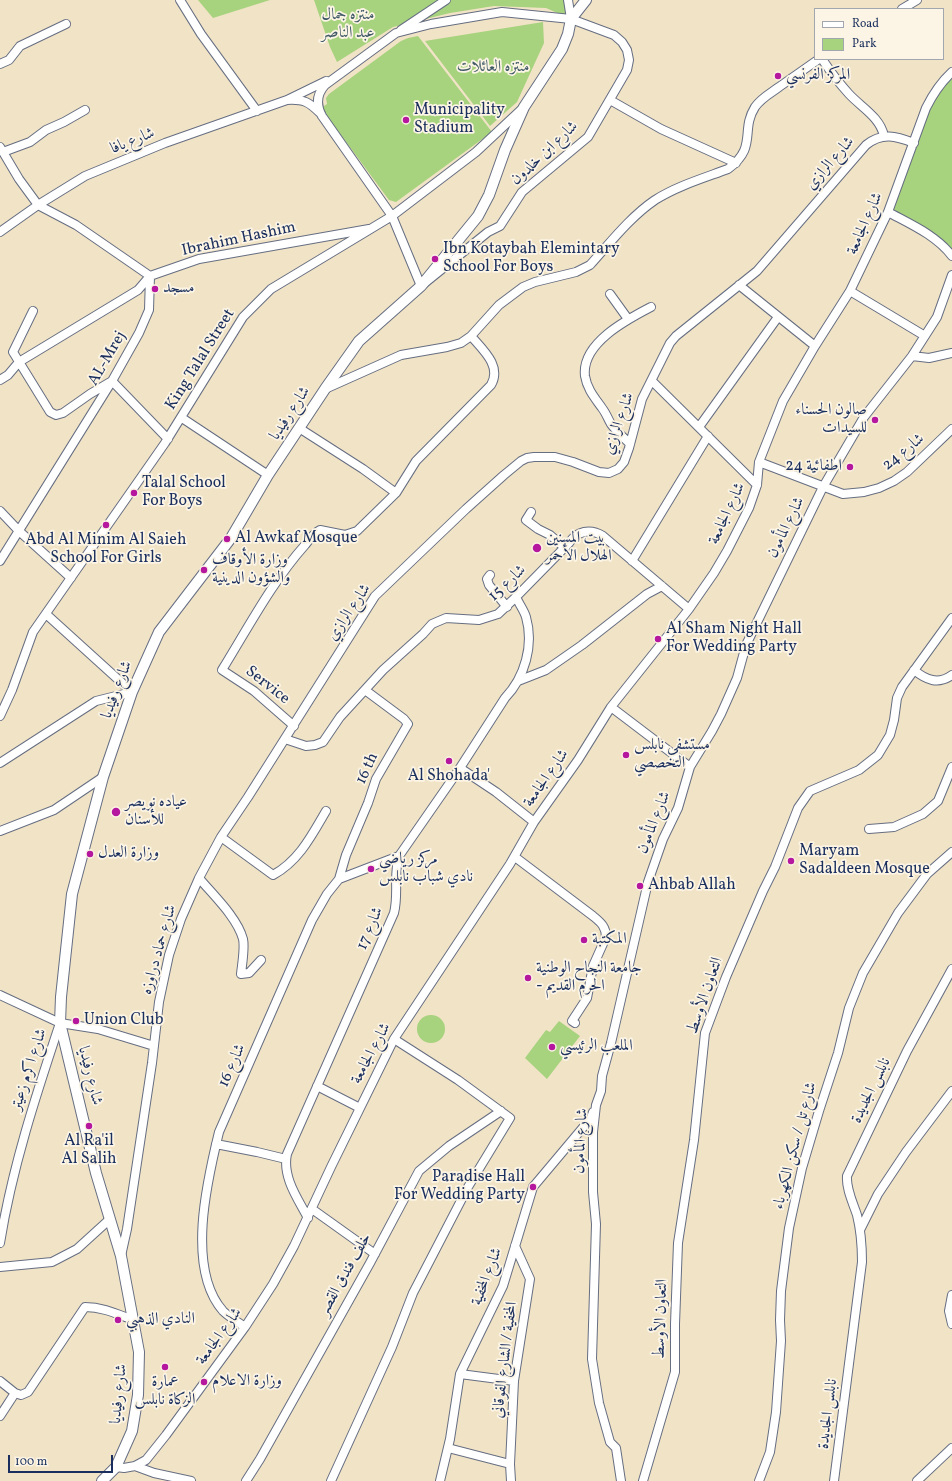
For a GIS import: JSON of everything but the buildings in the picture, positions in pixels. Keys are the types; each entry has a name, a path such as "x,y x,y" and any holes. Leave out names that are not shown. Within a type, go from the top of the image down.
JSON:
{"main road":[{"path":"571,19 586,0"},
{"name":"شارع رفيديا","path":"102,1481 116,1467 132,1431 138,1395 139,1352 122,1268 121,1256 96,1173 60,1023 61,998 72,894 103,777 132,692 158,632 231,538 268,475 359,341 421,286 478,216 524,107 562,49 568,34 571,19"}],"street":[{"path":"180,0 201,34 257,111"},
{"path":"320,113 318,96 320,90 325,85 396,33 446,0"},
{"path":"396,33 431,24 502,12 571,19 568,0"},
{"path":"904,8 917,0"},
{"name":"شارع ابن خلدون","path":"421,286 488,232 500,226 522,192 588,137 628,70 629,60 625,46 618,38 614,35 571,19"},
{"path":"0,64 10,60 20,46 66,24"},
{"path":"325,389 402,355 454,345 471,336 499,305 523,287 535,282 576,272 590,265 640,212 656,200 736,163 742,156 747,146 749,122 756,106 764,97 819,60"},
{"path":"821,60 882,128 884,136 895,136 914,142"},
{"name":"شارع الجامعة","path":"135,1466 146,1460 166,1435 245,1327 273,1284 308,1218 394,1040 515,857 534,822 578,760 611,707 690,609 727,551 745,515 757,484 759,462 783,401 814,346 850,291 888,212 933,94 952,72"},
{"name":"شارع يافا","path":"0,232 38,205 85,176 165,143 287,100 341,74"},
{"path":"287,100 305,101 320,113 392,216 421,286"},
{"path":"610,100 661,129 736,163"},
{"name":"King Talal Street","path":"0,716 12,690 33,632 182,418 243,317 271,289 392,216 476,152 524,107"},
{"path":"85,110 46,130 30,142 2,150 19,179 38,205 76,225 150,276"},
{"name":"شارع الرازي","path":"294,726 375,596 466,509 516,465 527,458 543,456 555,457 574,462 599,472 609,473 618,469 624,462 642,399 668,346 673,339 757,271 866,145 875,139 884,136"},
{"path":"888,212 919,228 947,249 952,256"},
{"name":"Ibrahim Hashim","path":"0,380 8,375 19,362 138,290 150,276 199,259 374,228"},
{"name":"شارع المأمون","path":"621,1481 616,1448 610,1442 597,1394 592,1354 596,1224 593,1192 593,1136 596,1105 601,1091 602,1076 648,882 663,839 678,808 690,766 721,714 737,678 746,645 822,487 864,417 912,356 937,317 952,275"},
{"name":"AL-Mrej","path":"0,560 112,381 139,333 149,310 150,276"},
{"path":"739,285 814,346"},
{"path":"850,291 925,336"},
{"path":"610,294 628,319"},
{"path":"630,444 612,425 590,390 585,376 585,366 589,355 606,335 628,319 652,307"},
{"path":"33,311 13,352 50,412 56,414 63,413 112,381 168,439"},
{"path":"699,427 778,317"},
{"path":"299,428 363,469 396,493 416,461 491,385 493,381 495,373 493,365 471,336"},
{"path":"912,356 929,358 952,353"},
{"path":"652,381 757,484"},
{"path":"182,418 268,475"},
{"name":"شارع 24","path":"759,462 843,494 864,492 879,488 894,481 907,472 952,429"},
{"path":"632,561 708,436"},
{"name":"Service","path":"294,726 254,691 222,670 265,600 295,556 314,534 320,530 345,535 353,533 396,493"},
{"path":"0,511 18,531 71,578"},
{"path":"531,512 526,520 538,529 550,535 565,548"},
{"name":"شارع 15","path":"285,739 306,746 319,744 326,738 340,718 383,670 424,634 428,627 436,621 451,618 479,620 492,617 507,606 579,534 591,531 603,536 690,609"},
{"path":"490,574 487,580 489,585 507,606"},
{"path":"518,681 546,670 582,646 647,594 662,586"},
{"name":"شارع 17","path":"286,1159 394,913 397,899 396,866 399,856 518,681 528,657 529,638 526,617 516,597"},
{"path":"46,614 132,692"},
{"name":"التعاون الأوسط","path":"643,1481 675,1372 678,1243 694,1140 705,1032 726,977 763,891 775,868 798,808 810,791 860,770 878,755 890,735 899,692 952,618"},
{"path":"914,670 923,678 932,681 941,680 952,675"},
{"name":"16 th","path":"339,879 346,855 368,803 376,779 408,724 404,719 365,690"},
{"path":"0,763 96,701 132,692"},
{"path":"611,707 690,766"},
{"name":"شارع حماد دراوزه","path":"121,1256 127,1229 159,1002 169,954 186,906 221,837 294,726"},
{"path":"869,829 894,827 923,814 938,801 952,766"},
{"path":"460,768 496,792 534,822"},
{"path":"0,831 54,810 103,777"},
{"path":"221,837 273,875 284,869 310,841 326,810"},
{"name":"شارع تل / سكن الكهرباء","path":"759,1481 770,1452 776,1412 781,1341 781,1291 788,1228 802,1168 838,1053 848,1008 862,973 898,913 927,874 952,852"},
{"path":"339,879 399,856"},
{"path":"515,857 593,916 604,926 606,930 605,940 591,973 587,998 572,1021 575,1023"},
{"path":"199,878 222,904 238,926 243,940 241,974 249,972 261,960"},
{"name":"شارع 16","path":"245,1327 223,1311 212,1294 204,1265 202,1235 204,1201 219,1132 312,920 327,894 339,879"},
{"name":"نابلس الجديدة","path":"834,1481 862,1262 860,1230 847,1185 848,1172 907,1051 952,969"},
{"path":"0,995 60,1023 98,1029 154,1046"},
{"name":"شارع اكرم زعيتر","path":"0,1243 2,1214 36,1095 60,1023"},
{"path":"331,1481 387,1359 413,1293 468,1187 510,1118 458,1080 394,1040"},
{"path":"317,1086 360,1108"},
{"path":"860,1230 882,1188 906,1152 952,1091"},
{"name":"شارع المخفية","path":"440,1481 448,1448 460,1374 503,1286 533,1188 591,1118 598,1099"},
{"name":"خلف فندق القصر","path":"246,1481 260,1459 419,1171 449,1146 501,1111"},
{"path":"216,1144 286,1159 292,1188 308,1218"},
{"path":"312,1209 374,1254"},
{"path":"0,1267 52,1262 77,1249 110,1219"},
{"name":"المخفية / الشارع الفوقاني","path":"511,1481 510,1464 514,1381 530,1279 515,1246"},
{"path":"952,1295 949,1308 952,1324"},
{"path":"0,1381 15,1393 21,1395 28,1392 85,1307 105,1309 133,1320"},
{"path":"460,1374 514,1381"},
{"path":"0,1416 15,1393"},
{"path":"448,1448 510,1464"},
{"path":"916,1481 952,1448"},
{"path":"116,1467 124,1468 135,1466 154,1473 191,1481"}],"green space":[{"path":"198,0 270,0 213,18"},
{"name":"منتزه جمال عبد الناصر","path":"314,0 565,0 571,19 546,8 494,6 450,13 393,27 337,62 330,47"},
{"name":"منتزه العائلات","path":"543,22 544,43 517,102 490,126 425,41"},
{"name":"Municipality Stadium","path":"418,36 492,132 396,202 389,200 321,108 327,104 326,98 329,94 401,41"},
{"path":"952,75 952,252 891,212 921,126 935,95"},
{"path":"431,1015 441,1019 445,1029 441,1039 431,1043 421,1039 417,1029 421,1019"},
{"name":"الملعب الرئيسي","path":"559,1021 580,1036 547,1079 525,1058 546,1030 550,1032"}],"place":[{"name":"المركز الفرنسي","path":"778,76"},
{"name":"Municipality Stadium","path":"406,120"},
{"name":"Ibn Kotaybah Elemintary School For Boys","path":"435,259"},
{"name":"مسجد","path":"155,289"},
{"name":"صالون الحسناء للسيدات","path":"875,420"},
{"name":"اطفائية 24","path":"850,467"},
{"name":"Talal School For Boys","path":"134,493"},
{"name":"Abd Al Minim Al Saieh School For Girls","path":"106,525"},
{"name":"Al Awkaf Mosque","path":"227,539"},
{"name":"بيت المسنين الهلال الأحمر","path":"537,548"},
{"name":"وزارة الأوقاف والشؤون الدينية","path":"204,570"},
{"name":"Al Sham Night Hall For Wedding Party","path":"658,639"},
{"name":"مستشفى نابلس التخصصي","path":"626,755"},
{"name":"Al Shohada'","path":"449,761"},
{"name":"عياده نويصر للأسنان","path":"116,812"},
{"name":"وزارة العدل","path":"90,854"},
{"name":"Maryam Sadaldeen Mosque","path":"791,861"},
{"name":"مركز رياضي نادي شباب نابلس","path":"371,869"},
{"name":"Ahbab Allah","path":"640,886"},
{"name":"المكتبة","path":"584,940"},
{"name":"جامعة النجاح الوطنية - الحرم القديم","path":"528,978"},
{"name":"Union Club","path":"76,1021"},
{"name":"الملعب الرئيسي","path":"552,1047"},
{"name":"Al Ra'il Al Salih","path":"89,1126"},
{"name":"Paradise Hall For Wedding Party","path":"533,1187"},
{"name":"النادي الذهبي","path":"118,1320"},
{"name":"عمارة الزكاة نابلس","path":"165,1367"},
{"name":"وزارة الاعلام","path":"204,1382"}]}
